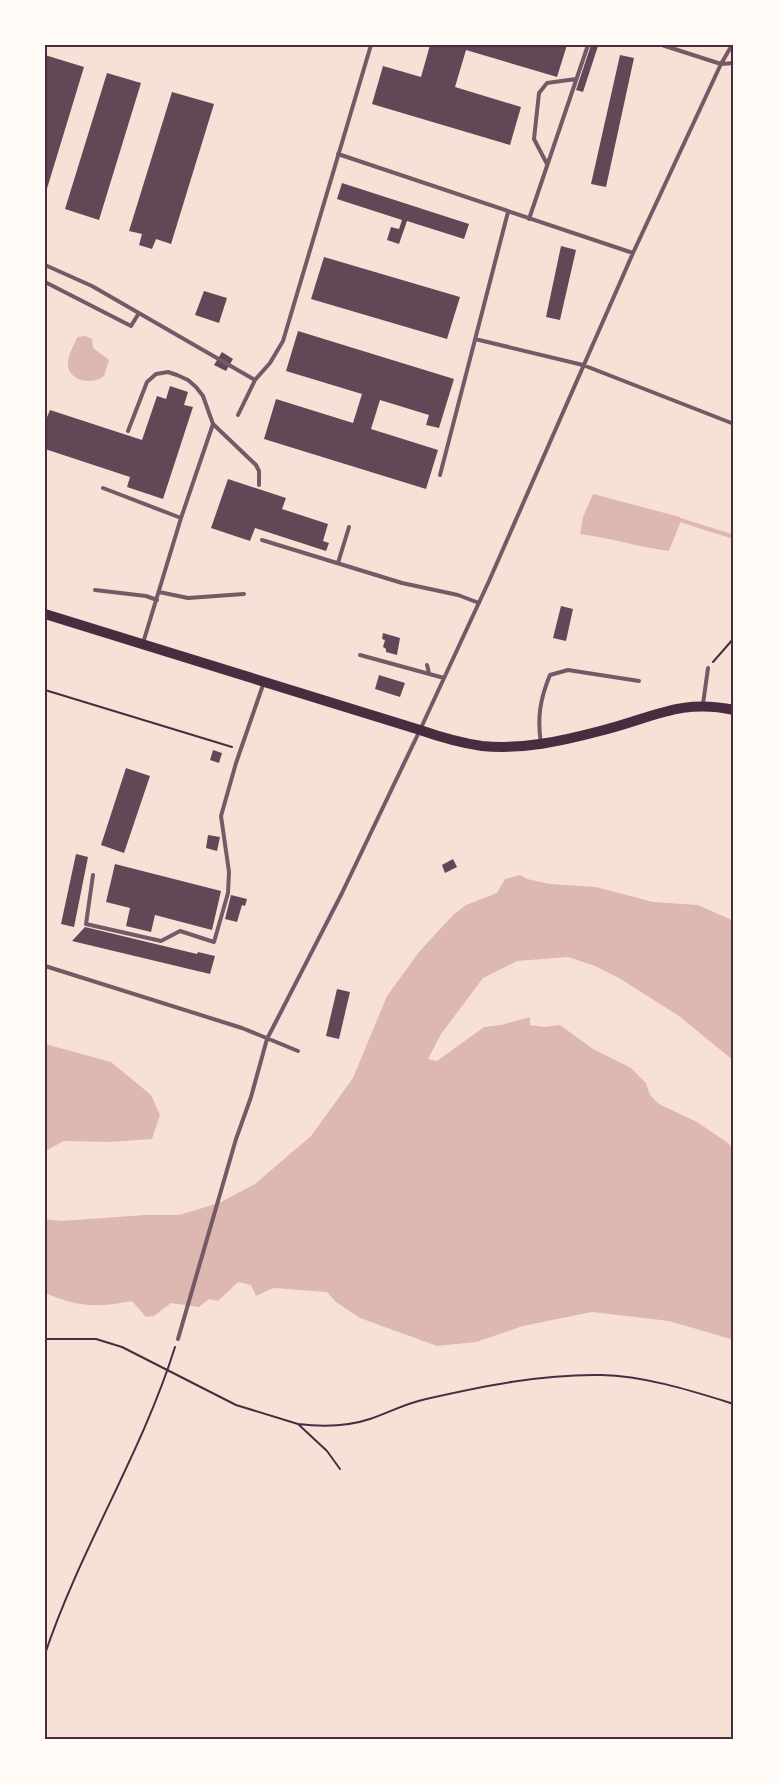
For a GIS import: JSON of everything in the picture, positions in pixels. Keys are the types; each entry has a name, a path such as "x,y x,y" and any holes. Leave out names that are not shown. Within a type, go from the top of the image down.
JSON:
{"main road":[{"path":"45,614 420,730 480,746 510,747 541,744 600,731 684,706 703,705 734,710"}],"lane":[{"path":"238,415 255,380 270,363 283,341 371,45"},
{"path":"529,219 588,45"},
{"path":"662,45 721,64 734,63"},
{"path":"178,1339 267,1039 342,893 420,730 479,603 633,253 732,45"},
{"path":"547,165 534,139 538,93 547,83 576,79"},
{"path":"338,154 633,253"},
{"path":"440,475 508,212"},
{"path":"45,265 73,276 255,380"},
{"path":"45,282 131,326 139,313"},
{"path":"476,339 583,365 734,423"},
{"path":"128,431 147,382 156,374 168,372 188,380 202,396 213,424 256,465 259,471 259,485"},
{"path":"143,644 181,518 213,424"},
{"path":"103,488 181,518"},
{"path":"338,563 349,527"},
{"path":"262,540 402,583 458,595 479,603"},
{"path":"95,590 146,596 157,600"},
{"path":"159,592 188,598 244,594"},
{"path":"360,655 444,678"},
{"path":"427,665 429,673"},
{"path":"703,705 708,668"},
{"path":"541,744 538,712 542,693 550,675 568,670 639,681"},
{"path":"93,875 86,924 161,941 180,931 214,942 228,893 229,872 221,816 264,682"},
{"path":"45,966 242,1028 298,1051"}],"path":[{"path":"708,668 734,638"},
{"path":"45,690 241,750"},
{"path":"45,1339 96,1340 122,1347 236,1405 298,1424 327,1427 370,1419 401,1405 426,1399 516,1382 573,1376 602,1375 634,1379 698,1393 734,1404"},
{"path":"45,1654 60,1610 144,1428 178,1339"},
{"path":"298,1424 327,1451 340,1469"}],"shaded area":[{"path":"85,336 92,339 93,348 109,360 104,376 94,381 76,378 69,369 69,357 76,340 78,337"},
{"path":"593,494 680,517 680,523 669,551 580,534 583,517"},
{"path":"520,875 527,879 550,884 596,887 653,902 698,905 734,921 734,1061 679,1016 619,978 595,966 568,957 517,961 483,978 441,1034 428,1059 437,1061 484,1027 530,1017 530,1025 544,1027 560,1025 593,1049 631,1068 646,1083 650,1095 659,1104 697,1122 728,1143 734,1150 734,1340 669,1321 592,1312 523,1326 476,1342 437,1346 360,1318 336,1302 327,1292 273,1288 256,1296 251,1285 238,1282 218,1301 209,1299 199,1307 171,1303 154,1316 146,1317 132,1301 108,1305 87,1305 45,1293 45,1219 61,1221 179,1215 219,1203 255,1184 311,1136 353,1078 387,996 419,952 453,915 466,905 497,893 505,879"},
{"path":"45,1044 111,1062 151,1095 160,1115 152,1139 109,1142 64,1141 45,1151"}],"building":[{"path":"430,45 567,45 557,77 466,50 455,87 521,107 510,145 372,104 383,66 421,77"},
{"path":"591,45 598,46 583,92 576,90"},
{"path":"45,55 84,67 46,192 45,192"},
{"path":"620,55 634,58 606,187 591,184"},
{"path":"107,73 141,83 99,220 65,209"},
{"path":"172,92 214,104 171,244 156,239 152,249 139,245 142,234 129,231"},
{"path":"342,183 469,224 464,239 407,221 399,244 387,240 391,227 399,229 402,220 337,199"},
{"path":"561,246 576,250 560,320 546,317"},
{"path":"324,257 460,297 447,339 311,299"},
{"path":"204,291 227,298 219,323 195,315"},
{"path":"298,331 454,379 439,428 426,425 429,415 380,400 371,429 438,450 426,489 264,439 276,399 353,423 362,394 286,371"},
{"path":"222,352 233,359 226,371 214,365"},
{"path":"170,386 188,392 184,405 193,407 163,499 127,487 130,477 45,449 45,422 50,410 142,440 157,396 166,399"},
{"path":"228,479 286,498 282,509 328,524 323,541 329,543 326,551 255,528 250,541 211,528"},
{"path":"561,606 573,609 566,641 553,638"},
{"path":"383,633 400,638 397,655 386,652 383,647 385,640 382,639"},
{"path":"379,675 405,683 400,697 375,689"},
{"path":"213,750 222,753 219,763 210,760"},
{"path":"126,768 150,776 124,853 101,845"},
{"path":"208,835 220,837 217,851 206,848"},
{"path":"76,854 88,857 74,927 61,924"},
{"path":"453,859 457,867 445,873 442,865"},
{"path":"115,864 221,891 212,930 155,915 151,932 126,926 130,908 106,902"},
{"path":"231,895 247,899 245,906 242,905 237,922 225,919"},
{"path":"85,927 197,954 198,952 215,956 210,974 72,941"},
{"path":"337,989 350,992 339,1039 326,1036"}],"waterway":[{"path":"677,519 734,537"}]}
